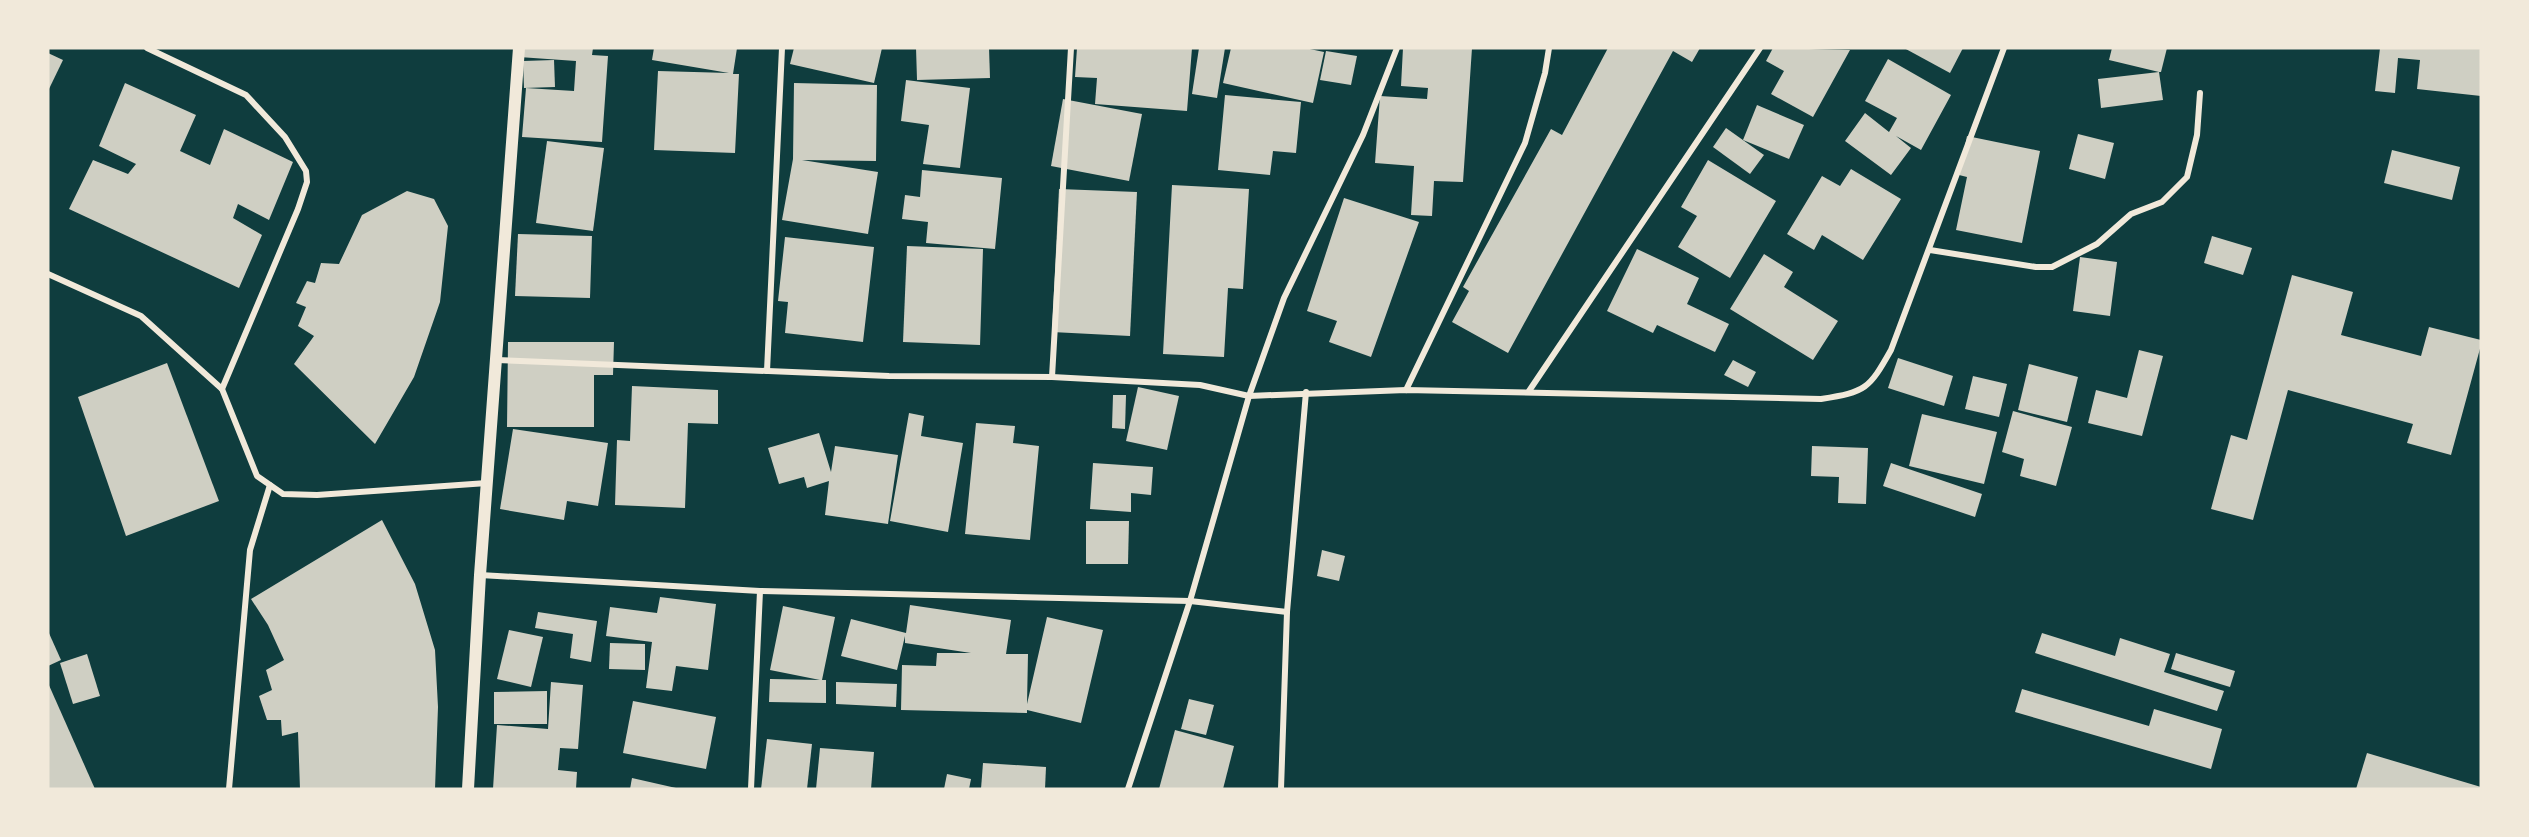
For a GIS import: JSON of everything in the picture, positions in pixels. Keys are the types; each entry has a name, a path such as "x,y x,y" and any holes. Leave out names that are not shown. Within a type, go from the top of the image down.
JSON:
{"main road":[{"path":"468,789 480,575 519,48"}],"street":[{"path":"147,48 246,95 285,137 306,171 307,182 298,209 222,389"},
{"path":"767,371 782,48"},
{"path":"1052,377 1071,48"},
{"path":"1128,789 1190,601 1249,396 1284,298 1363,135 1397,48"},
{"path":"1406,390 1525,143 1545,73 1549,48"},
{"path":"1529,391 1760,48"},
{"path":"497,360 889,376 1052,377 1200,385 1249,396 1306,392 1406,390 1821,399 1853,394 1874,379 1891,350 2004,48"},
{"path":"1930,250 2036,267 2052,267 2097,244 2131,214 2162,202 2187,177 2197,135 2200,93"},
{"path":"48,274 141,316 222,389 257,476 283,494 317,495 487,483"},
{"path":"1281,789 1287,612 1306,392"},
{"path":"229,789 250,550 270,485"},
{"path":"480,575 760,591 1190,601 1287,612"},
{"path":"751,789 760,591"}],"building":[{"path":"520,48 593,48 592,55 608,56 602,142 522,137 526,88 574,91 576,61 519,57"},
{"path":"654,48 737,48 733,74 739,74 735,153 654,150 658,71 729,73 652,60"},
{"path":"794,48 882,48 874,83 790,64"},
{"path":"916,48 989,48 990,78 917,80"},
{"path":"1077,48 1192,48 1187,111 1095,104 1097,78 1075,77"},
{"path":"1199,48 1225,48 1217,98 1192,94"},
{"path":"1231,48 1305,48 1324,52 1313,103 1223,83"},
{"path":"1403,48 1472,48 1463,182 1434,181 1432,216 1411,215 1414,166 1375,163 1380,96 1427,99 1428,88 1401,86"},
{"path":"1608,48 1700,48 1692,62 1673,51 1508,353 1452,322 1469,291 1463,287 1551,129 1562,135"},
{"path":"1773,48 1850,50 1813,117 1771,94 1784,71 1766,61"},
{"path":"1904,48 1963,48 1950,73"},
{"path":"2112,48 2167,48 2161,72 2159,72 2109,60"},
{"path":"2380,48 2481,48 2481,96 2417,89 2420,60 2398,58 2395,93 2375,91"},
{"path":"1326,51 1357,56 1351,85 1320,80"},
{"path":"48,53 63,60 48,91"},
{"path":"1888,59 1951,95 1921,150 1896,136 1911,148 1891,175 1845,141 1865,113 1889,132 1897,118 1865,101"},
{"path":"554,60 555,87 524,88 523,61"},
{"path":"2159,72 2163,100 2101,108 2098,79"},
{"path":"906,80 970,88 960,168 923,164 929,125 901,121"},
{"path":"125,83 196,115 180,151 210,165 224,129 293,162 269,220 238,204 233,218 262,235 239,288 69,209 93,160 128,174 136,164 99,146"},
{"path":"794,83 877,85 876,161 802,160 878,172 868,234 782,220 793,159"},
{"path":"1225,95 1301,102 1296,153 1273,151 1270,175 1218,170"},
{"path":"1063,99 1142,114 1129,181 1051,166"},
{"path":"1757,105 1804,125 1789,159 1743,140"},
{"path":"1726,128 1764,155 1750,174 1713,147"},
{"path":"2078,134 2114,143 2105,179 2069,169"},
{"path":"1967,136 2040,151 2022,243 1956,230 1967,177 1959,175"},
{"path":"547,141 604,148 593,231 536,223"},
{"path":"2392,150 2460,167 2452,200 2384,183"},
{"path":"1708,160 1776,201 1730,278 1678,247 1697,216 1681,207"},
{"path":"1851,169 1901,199 1863,260 1822,235 1814,250 1787,234 1822,176 1840,186"},
{"path":"922,170 1002,178 995,249 926,243 928,222 902,219 905,195 920,197"},
{"path":"1172,185 1249,189 1243,289 1228,288 1224,357 1163,354"},
{"path":"1059,189 1137,192 1130,336 1052,332"},
{"path":"407,191 434,199 448,226 440,302 414,377 375,444 294,364 314,336 298,326 306,307 296,303 307,281 315,283 321,263 339,264 362,215"},
{"path":"1344,198 1419,222 1371,357 1329,342 1337,321 1307,311"},
{"path":"518,234 592,236 590,298 515,296"},
{"path":"2212,236 2252,248 2243,275 2204,263"},
{"path":"785,237 874,247 863,342 785,333 788,302 778,301"},
{"path":"907,246 983,249 980,345 903,342"},
{"path":"1637,249 1699,278 1687,304 1729,324 1715,352 1657,325 1653,333 1607,311"},
{"path":"1764,254 1793,272 1784,287 1838,321 1813,360 1730,309"},
{"path":"2080,257 2117,262 2110,316 2073,311"},
{"path":"2292,275 2353,292 2341,335 2421,356 2429,327 2481,340 2481,345 2451,455 2407,443 2413,424 2288,390 2253,520 2211,509 2231,435 2247,440"},
{"path":"508,342 614,342 613,375 594,375 594,427 507,427"},
{"path":"2139,350 2163,356 2142,436 2088,423 2096,390 2127,398"},
{"path":"1898,358 1953,376 1944,406 1888,388"},
{"path":"1733,360 1756,372 1748,387 1724,375"},
{"path":"167,363 219,501 126,536 78,397"},
{"path":"2029,364 2078,377 2067,422 2018,410"},
{"path":"1973,376 2007,384 1999,417 1965,409"},
{"path":"632,386 718,390 718,424 688,423 685,508 615,505 617,440 630,441"},
{"path":"1138,387 1179,396 1167,450 1126,441"},
{"path":"1113,395 1126,395 1125,429 1112,428"},
{"path":"2013,411 2072,427 2056,486 2020,476 2024,459 2002,452"},
{"path":"909,413 924,416 921,436 963,443 948,532 890,521"},
{"path":"1922,414 1997,432 1984,484 1909,466"},
{"path":"976,423 1015,426 1013,443 1039,446 1030,540 965,534"},
{"path":"513,429 608,443 598,506 567,501 564,520 500,509"},
{"path":"819,433 831,472 835,446 898,455 888,524 825,515 829,481 807,488 804,477 779,484 768,448"},
{"path":"1812,446 1868,448 1866,504 1838,503 1839,477 1811,476"},
{"path":"1093,463 1153,467 1151,495 1131,493 1131,512 1090,509"},
{"path":"1891,463 1982,494 1975,517 1883,486"},
{"path":"382,520 415,584 435,650 438,707 435,789 300,789 298,732 282,736 281,720 267,720 259,696 272,690 266,670 284,660 268,625 251,599"},
{"path":"1086,521 1129,521 1128,564 1086,564"},
{"path":"1322,550 1345,556 1339,581 1317,576"},
{"path":"660,597 716,604 708,670 676,666 672,691 646,688 652,642 606,636 610,607 657,613"},
{"path":"910,605 1011,620 1006,654 1028,654 1027,704 1047,617 1103,630 1081,723 1027,710 1027,713 901,710 902,665 936,666 937,653 971,653 905,643 905,636 897,670 841,656 851,619 906,633"},
{"path":"783,606 835,617 822,680 826,680 826,703 769,702 770,679 820,680 770,670"},
{"path":"538,612 597,621 591,662 570,658 573,634 535,628"},
{"path":"509,630 543,637 531,687 497,679"},
{"path":"48,631 61,660 48,666"},
{"path":"2042,633 2115,656 2120,638 2170,654 2164,672 2224,691 2217,711 2035,653"},
{"path":"610,643 645,644 645,670 609,669"},
{"path":"2176,653 2235,671 2230,687 2171,669"},
{"path":"87,654 100,696 73,704 60,663"},
{"path":"551,682 583,685 578,749 560,748 558,770 577,772 576,789 493,789 497,725 548,729"},
{"path":"836,682 897,684 896,707 836,704"},
{"path":"48,683 95,789 48,789"},
{"path":"2022,689 2149,726 2154,709 2222,729 2211,769 2015,712"},
{"path":"547,691 547,724 494,724 494,692"},
{"path":"1189,699 1214,705 1206,735 1181,729"},
{"path":"633,701 716,717 706,769 623,753"},
{"path":"1175,730 1234,746 1223,789 1159,789"},
{"path":"767,739 812,744 807,789 761,789"},
{"path":"820,748 874,752 871,789 816,789"},
{"path":"2367,753 2481,787 2481,789 2356,789"},
{"path":"983,763 1046,767 1045,789 981,789"},
{"path":"947,774 971,779 969,789 944,789"},
{"path":"632,778 676,788 676,789 630,789"}]}
